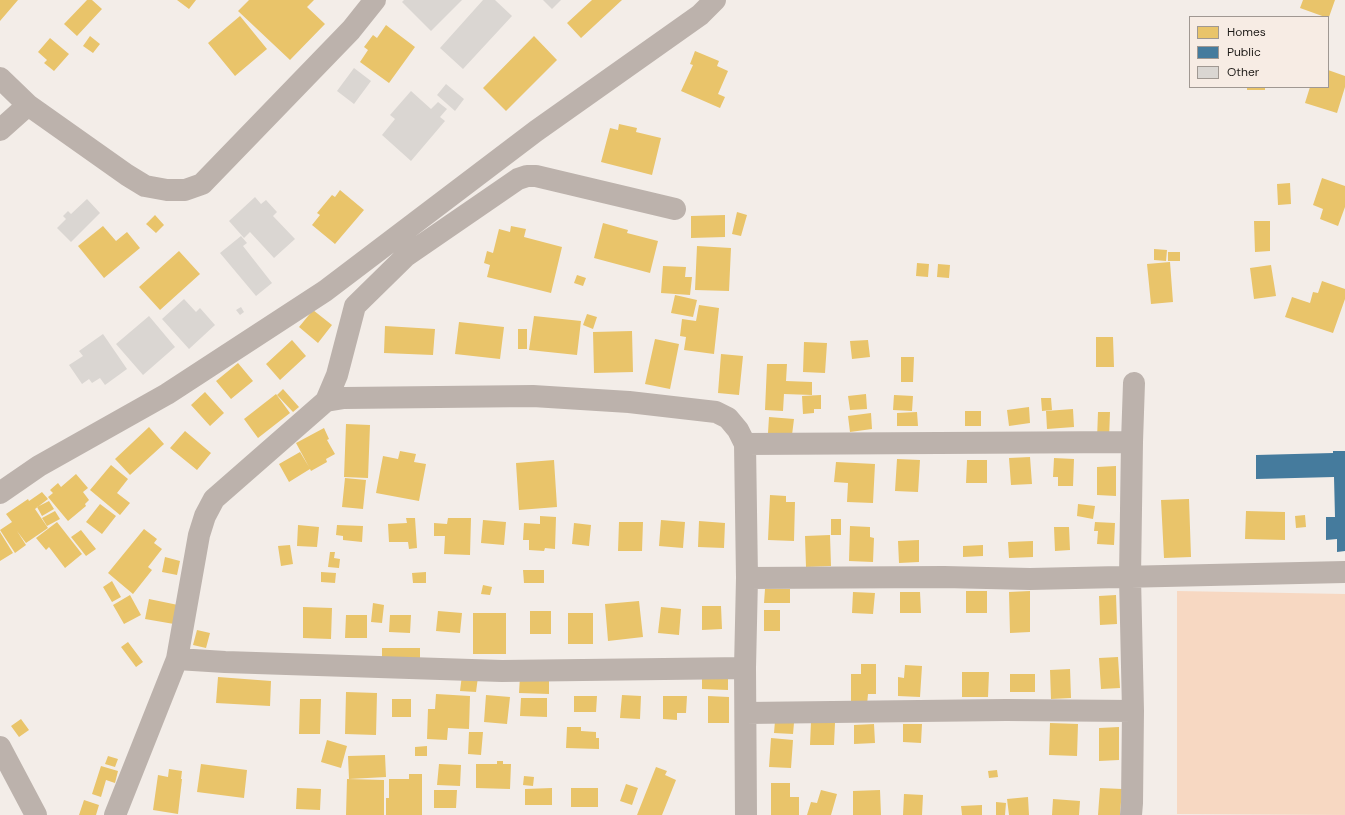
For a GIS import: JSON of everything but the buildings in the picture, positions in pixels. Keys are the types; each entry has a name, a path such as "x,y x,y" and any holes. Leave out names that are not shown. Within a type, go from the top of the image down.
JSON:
{"street":[{"path":"0,78 28,105 127,175 145,186 167,190 186,190 202,184 351,30 375,0"},
{"path":"0,493 39,466 167,394 325,291 536,131 700,15 715,0"},
{"path":"0,130 28,105"},
{"path":"115,815 177,659 199,535 205,516 214,499 326,401 337,375 355,306 406,256 518,180 527,176 536,176 675,208"},
{"path":"1131,815 1133,711 1130,577 1134,383"},
{"path":"326,401 344,398 533,396 629,402 716,412 728,418 738,430 745,444 747,578 745,668 746,815"},
{"path":"745,444 1132,442"},
{"path":"747,578 944,577 1030,579 1345,572"},
{"path":"177,659 502,671 745,668"},
{"path":"746,713 992,710 1133,711"},
{"path":"1,753 36,815"}],"shaded area":[{"path":"1177,591 1345,594 1345,815 1177,814"}]}
